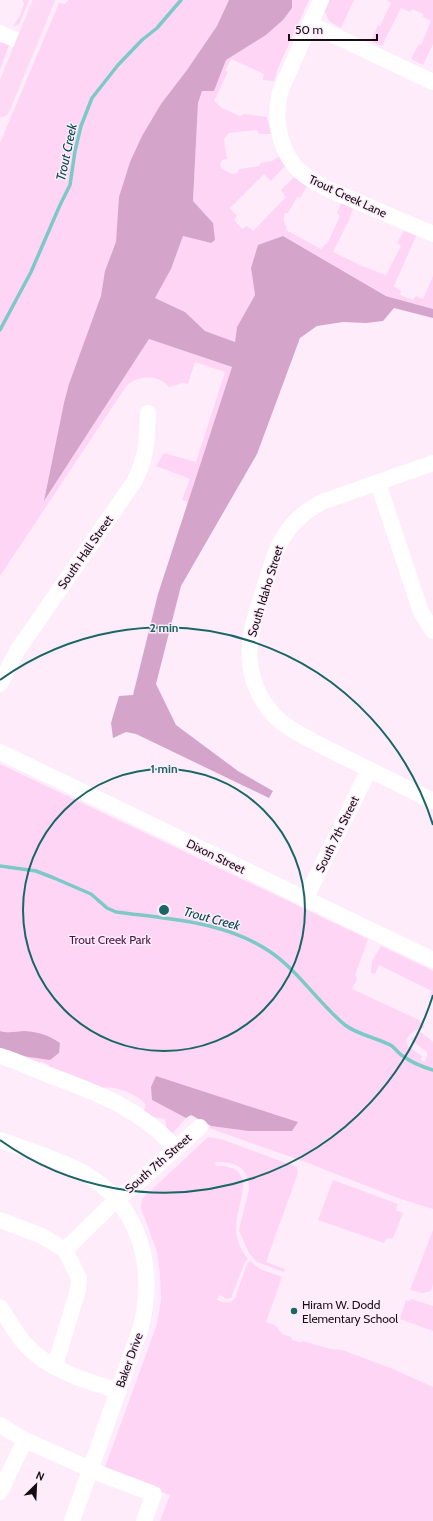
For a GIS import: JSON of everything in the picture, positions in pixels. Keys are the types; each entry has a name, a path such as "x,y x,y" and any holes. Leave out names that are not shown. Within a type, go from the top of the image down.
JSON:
{"main road":[{"path":"0,107 44,0"}],"street":[{"name":"Trout Creek Lane","path":"321,0 280,92 277,104 276,119 286,152 294,165 305,176 328,189 433,234"},
{"path":"310,24 433,82"},
{"path":"0,32 26,44"},
{"name":"South Hall Street","path":"0,684 17,651 134,482 141,468 146,451 148,413"},
{"name":"South Idaho Street","path":"433,463 322,502 300,516 287,530 273,558 251,632 249,648 253,680 268,708 279,720 292,730 433,801"},
{"path":"378,483 421,612 433,630"},
{"name":"Dixon Street","path":"0,752 433,960"},
{"name":"South 7th Street","path":"305,899 369,770"},
{"path":"0,1056 110,1099 148,1121 176,1148"},
{"name":"South 7th Street","path":"65,1250 116,1200 134,1186 200,1127"},
{"name":"Baker Drive","path":"0,1140 64,1163 101,1185 116,1200 127,1215 136,1231 144,1253 148,1290 142,1327 72,1521"},
{"path":"0,1220 42,1236 65,1250 79,1278 78,1290 55,1366"},
{"path":"0,1306 25,1344 40,1358 67,1374 118,1391"},
{"path":"0,1425 25,1440 91,1469 154,1494 144,1521"},
{"path":"0,1492 25,1440"}],"green space":[{"path":"22,0 29,0 19,24 13,26 21,14 24,3"},
{"path":"68,0 237,0 45,500 149,339 232,367 188,502 182,500 190,479 156,466 164,453 196,462 225,372 195,362 188,384 183,383 169,387 159,380 148,377 137,379 127,385 0,576 0,143 59,3 65,4"},
{"path":"292,0 309,0 278,68 274,81 263,80 264,74 231,59 225,71 228,72 214,101 222,108 240,116 244,114 267,117 271,134 259,134 257,130 229,133 224,139 227,159 222,160 220,164 221,168 232,174 238,173 239,169 259,166 261,163 272,161 280,156 286,165 271,181 264,174 230,208 237,216 234,220 242,229 247,226 253,231 286,197 281,190 295,176 307,186 300,198 297,197 288,213 285,213 284,221 287,227 286,230 321,249 328,242 340,216 337,213 341,203 353,208 349,220 333,252 362,266 386,275 401,246 397,243 404,231 416,236 394,286 401,291 400,295 413,300 416,296 423,299 433,276 433,309 387,296 283,236 251,268 255,295 237,327 235,342 205,331 185,312 155,298 171,269 183,236 211,243 213,223 193,201 198,103 202,91 214,91 226,60 266,35 283,20 292,8"},
{"path":"328,0 354,0 341,28 329,21 326,13 323,12"},
{"path":"387,0 433,0 433,44 423,65 411,59 419,44 421,45 431,21 422,16 423,14 412,9 410,12 401,8 382,46 371,41 378,25 380,26 391,3"},
{"path":"0,39 9,45 0,70"},
{"name":"Trout Creek Park","path":"0,764 368,939 355,975 357,979 352,989 419,1020 424,1025 424,1028 413,1032 406,1041 408,1046 422,1056 421,1060 425,1062 427,1052 411,1039 421,1032 433,1042 433,1209 398,1198 305,1162 209,1128 211,1126 248,1131 298,1122 156,1076 152,1100 186,1118 171,1135 167,1132 165,1119 151,1117 143,1113 146,1105 143,1101 132,1094 120,1089 108,1087 103,1088 48,1070 49,1065 41,1061 37,1067 18,1058 60,1043 44,1034 35,1032 0,1031"},
{"path":"381,946 433,971 433,996 429,998 432,991 379,965 375,974 371,973 372,961"},
{"name":"Hiram W. Dodd Elementary School","path":"208,1137 221,1139 297,1167 298,1173 266,1262 285,1269 284,1272 257,1262 249,1253 239,1230 249,1189 244,1170 235,1164 215,1162 216,1166 230,1167 239,1172 242,1179 243,1188 236,1221 236,1231 240,1246 248,1259 245,1262 231,1298 227,1299 219,1295 217,1300 227,1303 231,1302 235,1298 247,1264 250,1261 260,1269 282,1277 266,1322 276,1326 282,1334 291,1337 292,1340 300,1342 303,1341 330,1349 342,1350 393,1369 433,1387 433,1521 160,1521 170,1495 104,1470 157,1324 161,1300 157,1252 141,1208 142,1199"},
{"path":"333,1180 398,1204 396,1210 403,1213 393,1238 386,1239 384,1243 318,1220"},
{"path":"433,1230 433,1284 431,1291 422,1293 410,1290"},
{"path":"411,1299 433,1306 433,1331 400,1319 406,1300 410,1301"}],"shaded area":[{"path":"229,0 292,0 292,8 283,20 266,35 226,60 214,91 202,91 198,103 193,201 213,223 215,240 211,243 183,236 171,269 155,298 185,312 205,331 235,342 237,327 255,295 251,268 258,245 283,236 386,296 433,309 433,318 394,308 383,321 366,323 343,322 317,326 300,338 257,454 181,586 156,684 176,725 238,771 273,791 269,798 136,734 126,732 113,738 111,723 119,696 133,695 158,594 232,367 149,339 44,501 69,384 101,296 105,271 116,242 119,197 130,162 142,136 161,104 187,70 217,26"},
{"path":"0,1031 25,1031 44,1034 60,1043 59,1053 50,1060 0,1051"},
{"path":"156,1076 298,1122 292,1131 248,1131 211,1126 191,1115 186,1118 152,1100 151,1087"}],"waterway":[{"name":"Trout Creek","path":"0,330 31,272 70,185 75,151 81,126 92,98 118,65 142,40 157,28 181,0"},
{"name":"Trout Creek","path":"0,866 36,871 54,878 91,894 107,908 116,912 215,927 252,941 269,951 290,968 345,1025 392,1046 410,1061 433,1070"}],"place":[{"name":"Hiram W. Dodd Elementary School","path":"294,1311"}]}
